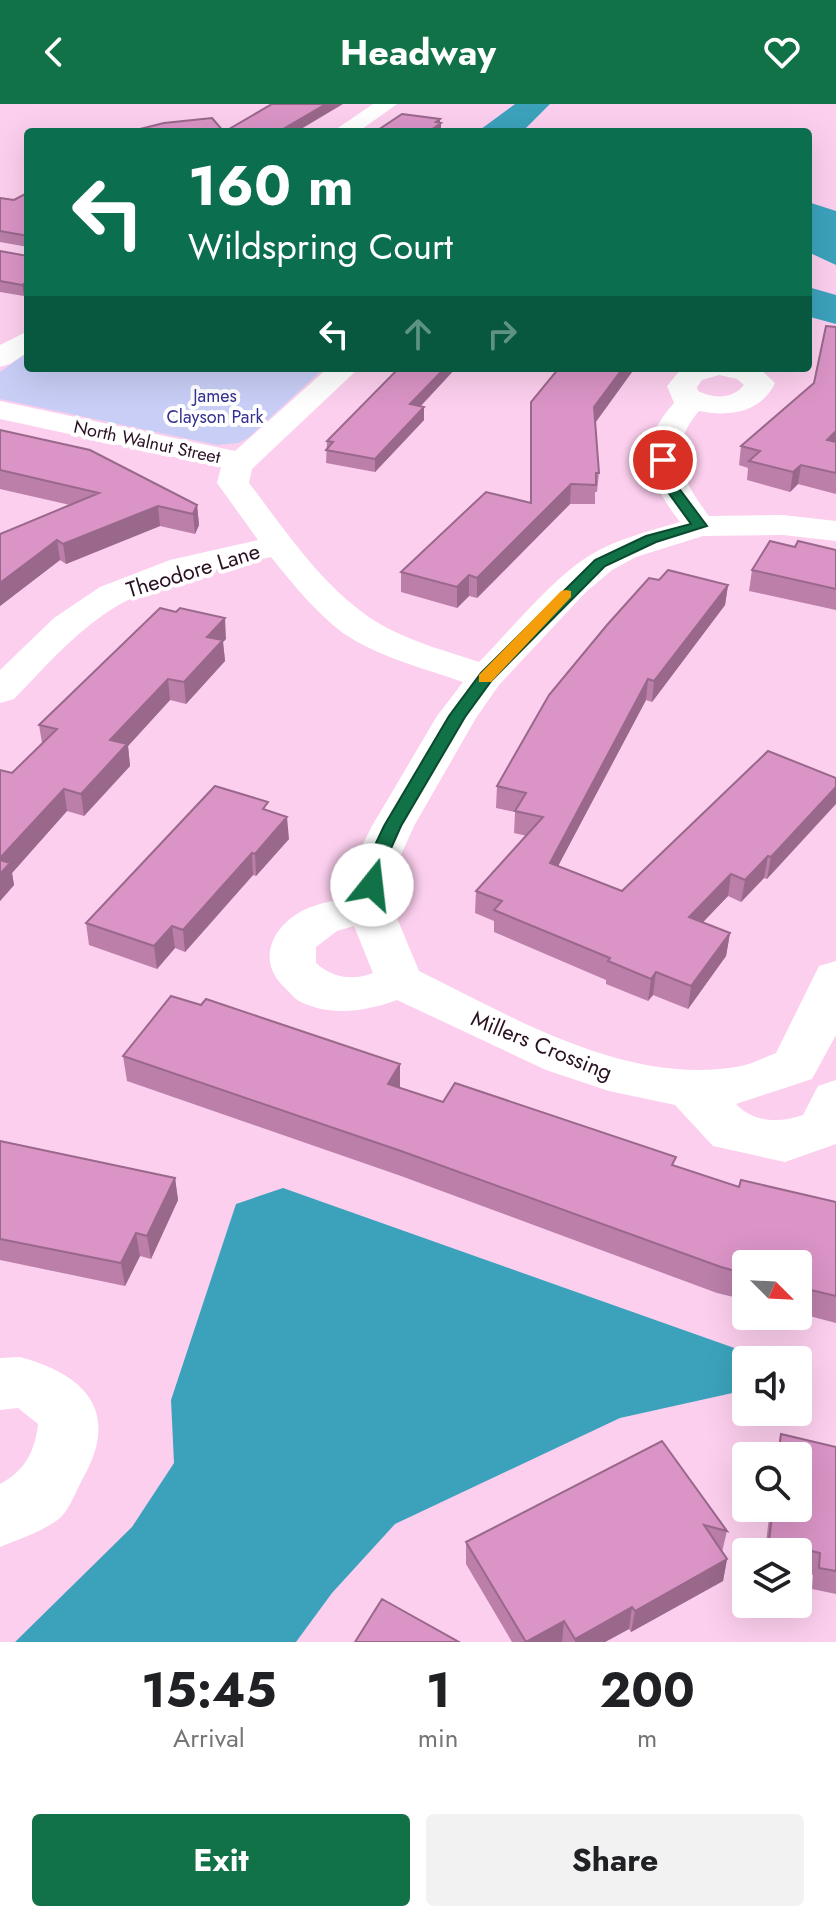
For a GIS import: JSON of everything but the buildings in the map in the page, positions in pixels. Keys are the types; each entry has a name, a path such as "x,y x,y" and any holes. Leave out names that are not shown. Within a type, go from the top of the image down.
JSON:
{"street":[{"path":"349,128 387,104"},
{"path":"0,358 24,342"},
{"path":"241,462 341,372"},
{"path":"697,372 684,381 682,392 692,401 734,403 749,399 757,392 760,383 754,376 739,372"},
{"path":"692,401 670,427 663,460 671,488 700,526"},
{"name":"North Walnut Street","path":"0,410 241,462 235,470 233,483 279,545 341,614 375,636 486,677"},
{"path":"369,906 321,920 293,942 293,968 316,990 361,995 400,981 369,906 375,864 393,826 457,716 486,677 600,563 651,539 700,526 768,524 836,531"},
{"name":"Theodore Lane","path":"0,691 75,620 112,595 169,572 279,545"},
{"name":"Millers Crossing","path":"400,981 503,1034 629,1079 690,1089 734,1086 794,1066 836,977"},
{"path":"806,1045 836,1087"},
{"path":"690,1089 731,1132 785,1142 823,1128 836,1099"},
{"path":"0,1384 8,1382 44,1390 69,1414 66,1451 39,1496 0,1517"}],"green space":[{"name":"James Clayson Park","path":"24,355 24,372 320,372 248,438 238,443 217,445 0,399 0,372"}],"shaded area":[{"path":"515,104 550,104 526,128 482,128"},
{"path":"812,203 836,211 836,265 812,254"},
{"path":"812,288 836,295 836,324 812,318"},
{"path":"283,1188 732,1347 732,1393 620,1418 395,1524 332,1593 296,1642 15,1642 132,1527 174,1463 171,1400 236,1204"}],"slow traffic":[{"path":"485,678 566,594"}],"route":[{"path":"372,885 375,864 393,826 457,716 486,677 573,586 600,563 651,539 700,526 671,488 663,460"}]}
